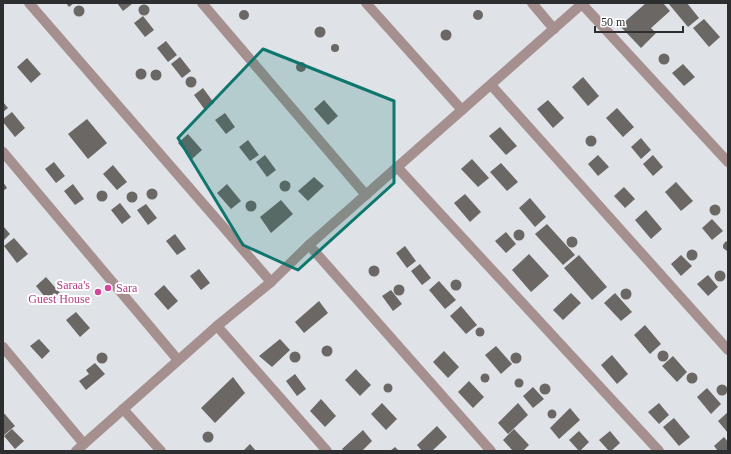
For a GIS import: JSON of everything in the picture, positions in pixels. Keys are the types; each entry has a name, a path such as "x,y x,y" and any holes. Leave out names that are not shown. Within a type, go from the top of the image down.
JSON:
{"street":[{"path":"29,3 271,282"},
{"path":"202,3 366,195"},
{"path":"366,3 462,110"},
{"path":"532,3 554,29"},
{"path":"76,451 217,326 271,282 309,245 583,4 728,162"},
{"path":"491,85 728,350"},
{"path":"3,152 178,360"},
{"path":"397,167 659,451"},
{"path":"309,245 491,451"},
{"path":"217,326 328,451"},
{"path":"3,347 84,444"},
{"path":"123,409 161,451"}],"highlighted area":[{"path":"263,49 394,101 394,183 298,270 243,245 178,138"}],"building":[{"path":"66,3 74,3 69,7"},
{"path":"117,3 132,3 132,4 123,11"},
{"path":"646,3 663,3 670,11 651,28 656,33 641,48 620,26"},
{"path":"668,3 687,3 699,18 688,27"},
{"path":"142,5 146,5 148,6 148,14 142,15 139,12 139,8"},
{"path":"77,6 81,6 83,7 83,15 77,16 74,13 74,9"},
{"path":"242,10 246,10 249,15 246,20 242,20 239,17 239,13"},
{"path":"476,10 480,10 482,11 482,19 476,20 473,17 473,13"},
{"path":"143,16 154,30 145,37 134,23"},
{"path":"704,19 720,37 709,47 693,28"},
{"path":"318,27 322,27 324,28 324,36 318,37 315,34 315,30"},
{"path":"444,30 448,30 450,31 450,39 444,40 441,37 441,33"},
{"path":"166,41 177,55 168,62 157,48"},
{"path":"333,44 337,44 339,48 337,52 333,52 331,50 331,46"},
{"path":"662,54 666,54 668,55 668,63 662,64 659,61 659,57"},
{"path":"180,57 191,71 182,78 171,64"},
{"path":"27,58 41,74 31,83 17,67"},
{"path":"299,62 303,62 306,67 303,72 299,72 296,69 296,65"},
{"path":"683,64 695,77 684,86 672,73"},
{"path":"139,69 143,69 145,70 145,78 139,79 136,76 136,72"},
{"path":"154,70 158,70 160,71 160,79 154,80 151,77 151,73"},
{"path":"189,77 193,77 195,78 195,86 189,87 186,84 186,80"},
{"path":"583,77 599,96 588,106 572,87"},
{"path":"203,88 214,103 205,110 194,95"},
{"path":"324,100 338,116 328,125 314,109"},
{"path":"548,100 564,118 553,128 537,109"},
{"path":"3,102 8,108 3,112"},
{"path":"617,108 634,127 623,137 606,118"},
{"path":"12,112 25,128 15,137 3,122 3,119"},
{"path":"225,113 235,127 226,134 215,120"},
{"path":"87,119 107,143 88,159 68,134"},
{"path":"500,127 517,146 506,155 489,136"},
{"path":"188,134 202,150 192,159 178,143"},
{"path":"589,136 593,136 595,137 595,145 589,146 586,143 586,139"},
{"path":"641,138 651,150 641,159 631,147"},
{"path":"248,140 259,155 250,161 239,147"},
{"path":"265,155 276,170 267,177 256,162"},
{"path":"598,155 609,167 598,176 588,164"},
{"path":"653,155 663,167 653,176 643,164"},
{"path":"472,159 489,178 478,187 461,169"},
{"path":"54,162 65,176 56,183 45,169"},
{"path":"501,163 518,182 507,191 490,172"},
{"path":"113,165 127,182 117,190 103,174"},
{"path":"314,177 324,186 308,201 298,191"},
{"path":"283,181 287,181 289,182 289,190 283,191 280,188 280,184"},
{"path":"3,182 7,188 3,191"},
{"path":"676,182 693,201 681,211 665,192"},
{"path":"73,184 84,199 75,205 64,191"},
{"path":"227,184 241,201 231,209 217,193"},
{"path":"624,187 635,199 625,208 614,196"},
{"path":"150,189 154,189 156,190 156,198 150,199 147,196 147,192"},
{"path":"100,191 104,191 106,192 106,200 100,201 97,198 97,194"},
{"path":"130,192 134,192 136,193 136,201 130,202 127,199 127,195"},
{"path":"465,194 481,212 470,222 454,203"},
{"path":"530,198 546,217 535,227 519,208"},
{"path":"281,200 293,214 271,233 260,217"},
{"path":"249,201 253,201 255,202 255,210 249,211 246,208 246,204"},
{"path":"120,203 131,217 122,224 111,210"},
{"path":"146,204 157,218 148,225 137,210"},
{"path":"713,205 717,205 719,206 719,214 713,215 710,212 710,208"},
{"path":"646,210 662,229 651,239 635,220"},
{"path":"712,219 723,231 712,240 702,228"},
{"path":"547,224 575,255 563,265 535,234"},
{"path":"3,226 10,234 3,241"},
{"path":"517,230 521,230 523,231 523,239 517,240 514,237 514,233"},
{"path":"506,232 516,244 506,253 495,241"},
{"path":"175,234 186,249 177,255 166,241"},
{"path":"570,237 574,237 576,238 576,246 570,247 567,244 567,240"},
{"path":"14,238 28,254 17,263 4,246"},
{"path":"728,241 727,251 723,248 723,245"},
{"path":"405,246 416,261 407,268 396,253"},
{"path":"690,250 694,250 696,251 696,259 690,260 687,257 687,253"},
{"path":"529,254 549,276 531,292 512,270"},
{"path":"579,255 607,287 592,300 564,268"},
{"path":"681,255 692,266 681,276 671,264"},
{"path":"420,264 431,278 422,285 411,271"},
{"path":"372,266 376,266 378,267 378,275 372,276 369,273 369,269"},
{"path":"199,269 210,283 201,290 190,276"},
{"path":"718,271 722,271 724,272 724,280 718,281 715,278 715,274"},
{"path":"708,275 718,287 708,296 697,284"},
{"path":"46,277 60,293 49,302 36,286"},
{"path":"454,280 458,280 460,281 460,289 454,290 451,287 451,283"},
{"path":"439,281 456,300 445,309 429,290"},
{"path":"164,285 178,301 168,310 154,294"},
{"path":"397,285 401,285 403,286 403,294 397,295 394,292 394,288"},
{"path":"624,289 628,289 630,290 630,298 624,299 621,296 621,292"},
{"path":"391,290 402,304 393,311 382,296"},
{"path":"571,293 581,303 563,320 553,310"},
{"path":"615,293 632,312 621,321 604,303"},
{"path":"319,301 328,313 304,333 295,322"},
{"path":"461,306 477,325 466,334 450,316"},
{"path":"76,312 90,328 80,337 66,320"},
{"path":"645,325 661,344 650,354 634,335"},
{"path":"480,327 485,332 480,337 475,332"},
{"path":"39,339 50,351 42,359 30,346"},
{"path":"280,339 290,350 272,367 259,356"},
{"path":"325,346 329,346 331,347 331,355 325,356 322,353 322,349"},
{"path":"496,346 512,364 501,374 485,355"},
{"path":"444,351 459,367 448,378 433,362"},
{"path":"661,351 665,351 667,352 667,360 661,361 658,358 658,354"},
{"path":"293,352 297,352 299,353 299,361 293,362 290,359 290,355"},
{"path":"100,353 104,353 106,354 106,362 100,363 97,360 97,356"},
{"path":"514,353 518,353 520,354 520,362 514,363 511,360 511,356"},
{"path":"612,355 628,374 617,384 601,365"},
{"path":"673,356 687,372 677,382 662,366"},
{"path":"95,363 105,374 86,390 79,381 89,374 86,370"},
{"path":"356,369 371,385 360,396 345,380"},
{"path":"485,373 490,378 485,383 480,378"},
{"path":"690,373 694,373 696,374 696,382 690,383 687,380 687,376"},
{"path":"295,374 306,389 297,396 286,381"},
{"path":"233,377 245,393 215,423 201,408"},
{"path":"519,378 524,383 519,388 514,383"},
{"path":"469,381 484,397 473,408 458,392"},
{"path":"388,383 393,388 388,393 383,388"},
{"path":"543,384 547,384 549,385 549,393 543,394 540,391 540,387"},
{"path":"720,385 724,385 726,386 726,394 720,395 717,392 717,388"},
{"path":"533,387 544,399 533,408 523,396"},
{"path":"707,388 721,404 711,414 697,397"},
{"path":"321,399 336,416 325,427 310,411"},
{"path":"382,403 397,419 386,430 371,414"},
{"path":"518,403 528,415 508,434 498,423"},
{"path":"659,403 669,415 659,424 648,412"},
{"path":"570,408 580,420 559,439 550,428"},
{"path":"552,409 557,414 552,419 547,414"},
{"path":"3,412 15,426 4,435 3,433"},
{"path":"728,412 728,433 718,421"},
{"path":"674,418 690,437 679,446 663,427"},
{"path":"437,426 447,437 432,451 422,451 417,445"},
{"path":"12,429 24,441 15,449 4,436"},
{"path":"514,429 529,445 523,451 513,451 503,440"},
{"path":"363,430 372,441 362,451 344,451 342,449"},
{"path":"579,431 589,442 580,451 569,440"},
{"path":"610,431 620,443 609,451 599,440"},
{"path":"206,432 210,432 212,433 212,441 206,442 203,439 203,435"},
{"path":"724,437 728,442 728,451 718,451 714,446"},
{"path":"250,444 256,451 243,451"},
{"path":"395,447 399,451 390,451"}],"place":[{"name":"Sara","path":"108,288"},
{"name":"Saraa's Guest House","path":"98,292"}]}
